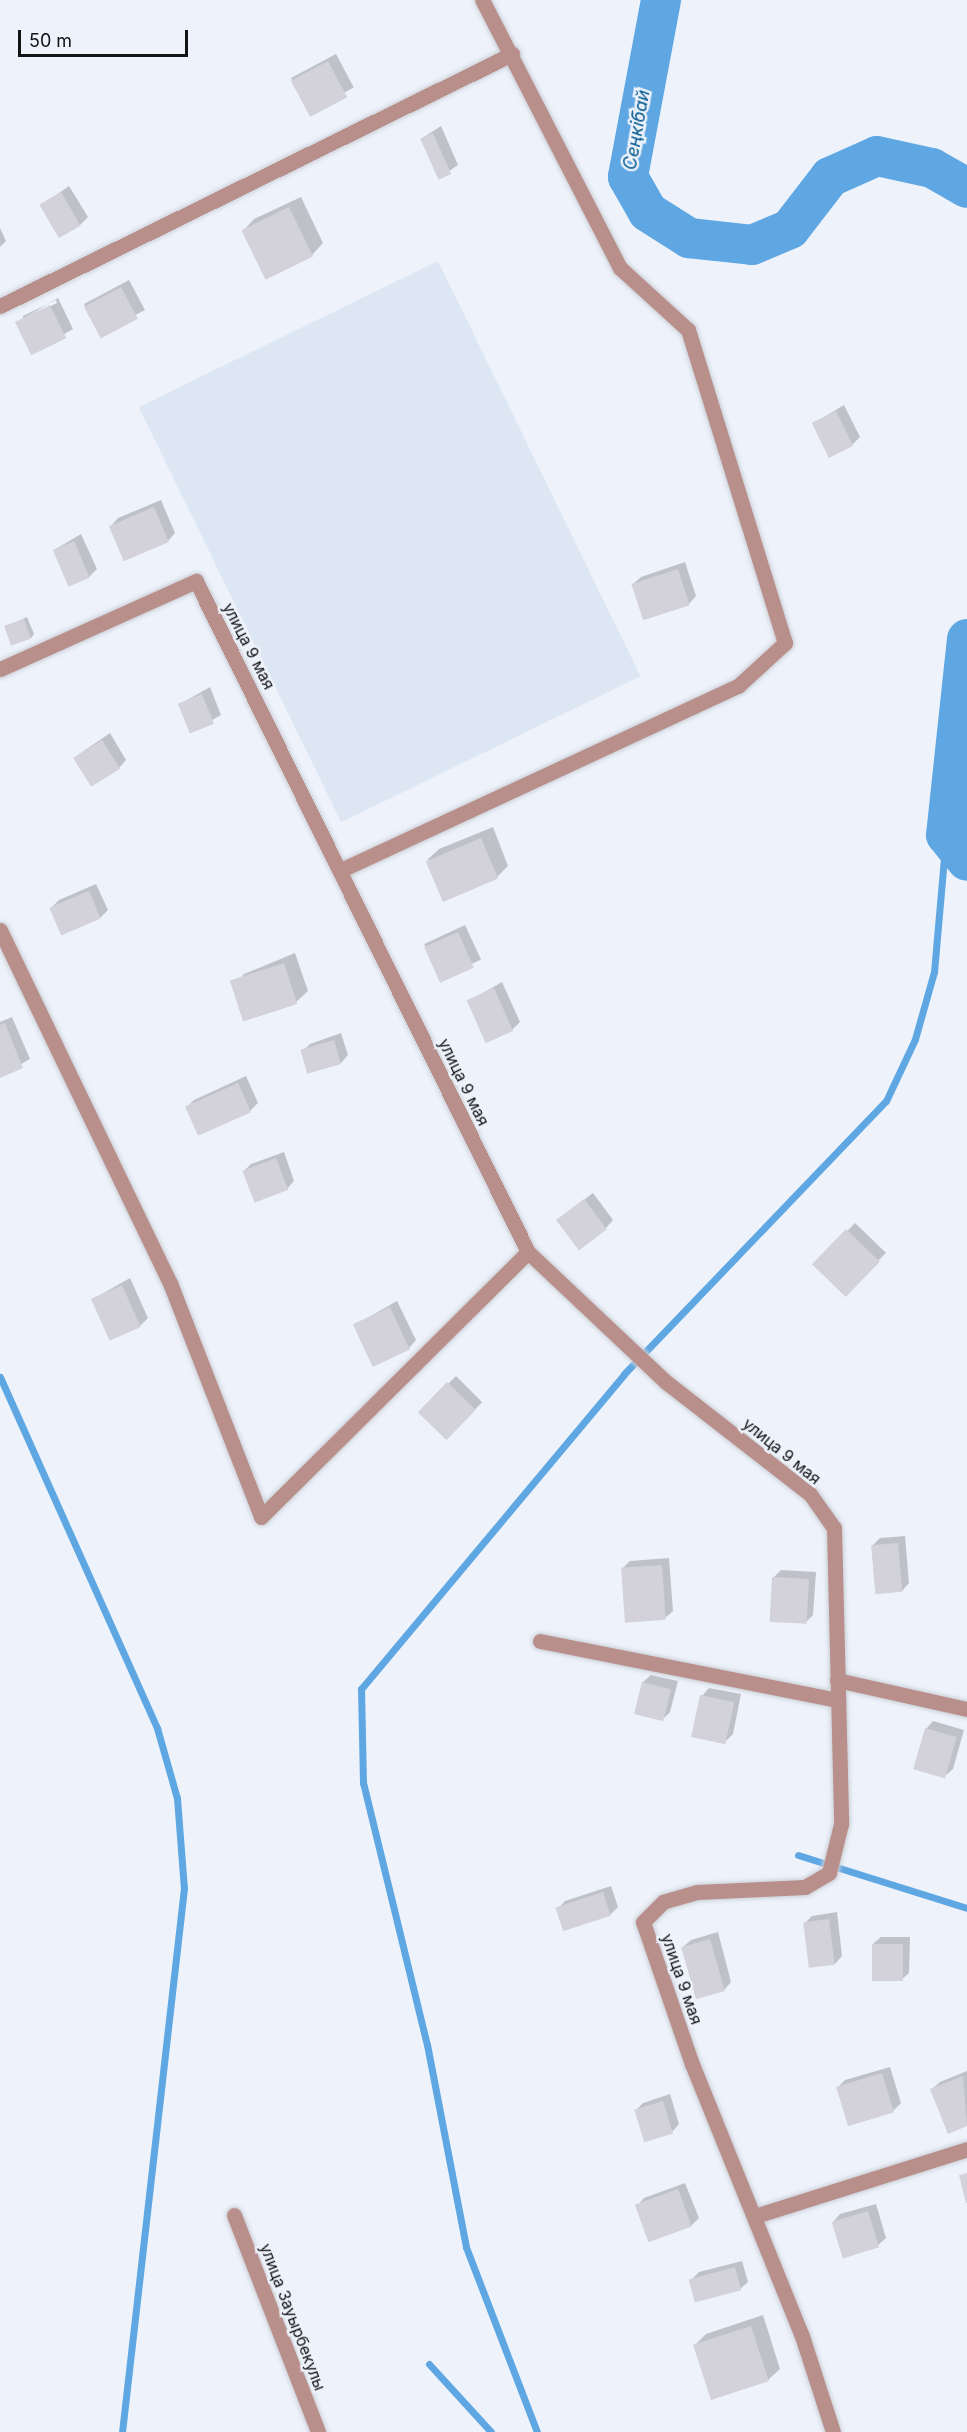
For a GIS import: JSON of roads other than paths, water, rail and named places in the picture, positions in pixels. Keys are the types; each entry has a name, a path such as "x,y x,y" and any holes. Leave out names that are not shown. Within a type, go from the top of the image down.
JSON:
{"street":[{"path":"340,870 738,686 785,643 688,330 620,268 512,54 482,0"},
{"path":"0,306 512,54"},
{"name":"улица 9 мая","path":"0,669 196,581 528,1252 666,1382 810,1494 834,1528 841,1824 829,1873 806,1887 697,1892 663,1902 644,1922 692,2064 802,2336 833,2432"},
{"path":"0,930 170,1283 261,1517 528,1252"},
{"path":"540,1641 838,1700"},
{"path":"837,1680 967,1709"},
{"path":"755,2216 967,2149"},
{"name":"улица Зауырбекулы","path":"234,2215 318,2432"}],"waterway":[{"name":"Сеңкібай","path":"661,0 628,177 648,212 689,238 752,245 790,229 830,177 877,156 932,168 967,188"},
{"name":"Сеңкібай","path":"967,639 946,835 967,861"},
{"path":"537,2432 466,2247 427,2045 363,1783 361,1689 624,1374 886,1101 915,1039 934,972 946,835"},
{"path":"0,1377 157,1728 177,1798 184,1888 122,2432"},
{"path":"798,1855 967,1908"},
{"path":"429,2364 491,2432"}]}
